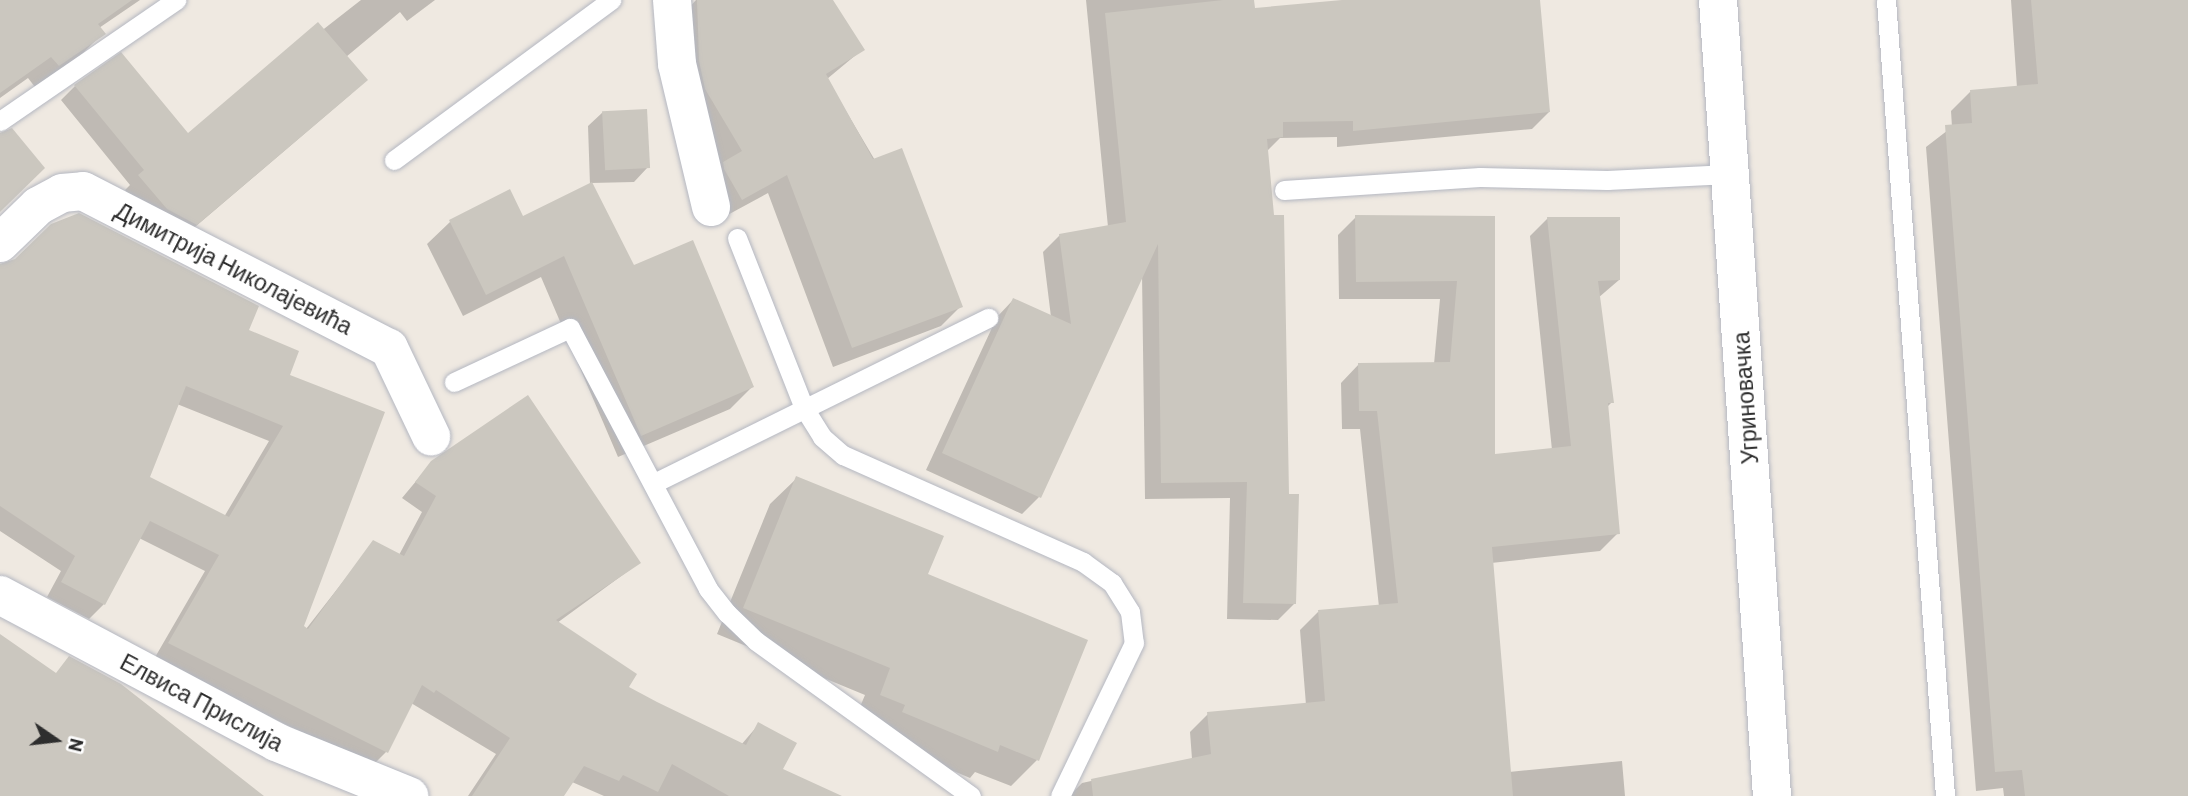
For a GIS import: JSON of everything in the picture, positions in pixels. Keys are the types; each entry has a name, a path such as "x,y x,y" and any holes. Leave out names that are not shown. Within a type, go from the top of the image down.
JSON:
{"street":[{"path":"672,0 677,64 711,207"},
{"name":"Угриновачка","path":"1718,0 1772,796"},
{"name":"Димитрија Николајевића","path":"0,243 38,206 62,193 83,191 389,348 431,436"},
{"name":"Елвиса Прислија","path":"0,595 276,742 409,796"}],"lane":[{"path":"0,121 176,0"},
{"path":"394,160 611,0"},
{"path":"1886,0 1945,796"},
{"path":"1284,190 1480,177 1607,180 1729,174"},
{"path":"737,238 804,408 822,437 843,455 1083,562 1112,583 1130,612 1133,643 1060,796"},
{"path":"654,483 988,318"},
{"path":"454,382 570,328 708,589 727,613 756,641 971,796"}],"building":[{"path":"0,0 132,0 98,24 106,34 59,66 51,57 0,93"},
{"path":"697,0 833,0 865,50 826,74 873,159 902,148 963,307 852,348 787,175 742,200 724,169 723,162 742,151 705,89 699,61"},
{"path":"1223,0 1254,0 1255,8 1342,0 1540,0 1550,112 1353,131 1353,121 1283,122 1283,137 1267,139 1274,215 1284,215 1289,494 1299,494 1296,604 1243,603 1247,482 1161,483 1158,244 1041,498 942,453 1013,298 1071,324 1059,234 1126,222 1105,13"},
{"path":"2031,0 2188,0 2188,796 2025,796 2022,770 1995,772 1945,125 1972,123 1970,90 2038,84"},
{"path":"318,22 368,80 197,225 167,209 138,175 144,170 74,85 121,52 188,133"},
{"path":"647,109 650,168 605,170 602,111"},
{"path":"12,128 45,168 0,212 0,133"},
{"path":"592,182 634,265 693,240 754,387 641,436 564,256 486,295 449,220 510,189 523,216"},
{"path":"79,213 259,306 249,330 299,351 290,375 385,412 304,626 308,629 373,540 404,556 436,496 415,482 431,461 528,395 641,563 556,620 637,674 629,687 657,702 746,745 758,722 797,743 783,769 842,796 729,796 672,764 658,792 623,775 619,781 584,766 564,796 472,796 510,738 436,690 434,693 422,685 388,753 168,643 219,555 150,521 105,605 61,582 75,556 0,506 0,264 15,259 51,224","holes":["186,386 283,426 229,517 150,477"]},
{"path":"1355,215 1495,216 1495,454 1571,446 1547,217 1620,217 1620,280 1598,281 1614,403 1608,403 1620,534 1492,547 1513,796 1093,796 1091,779 1211,754 1207,712 1325,701 1318,610 1398,603 1377,411 1359,411 1358,363 1450,362 1457,281 1356,282"},
{"path":"796,476 944,536 928,574 1088,640 1039,761 1000,745 998,752 902,712 905,705 880,695 890,668 743,608"},
{"path":"0,634 56,673 69,656 121,684 264,796 0,796"}]}
